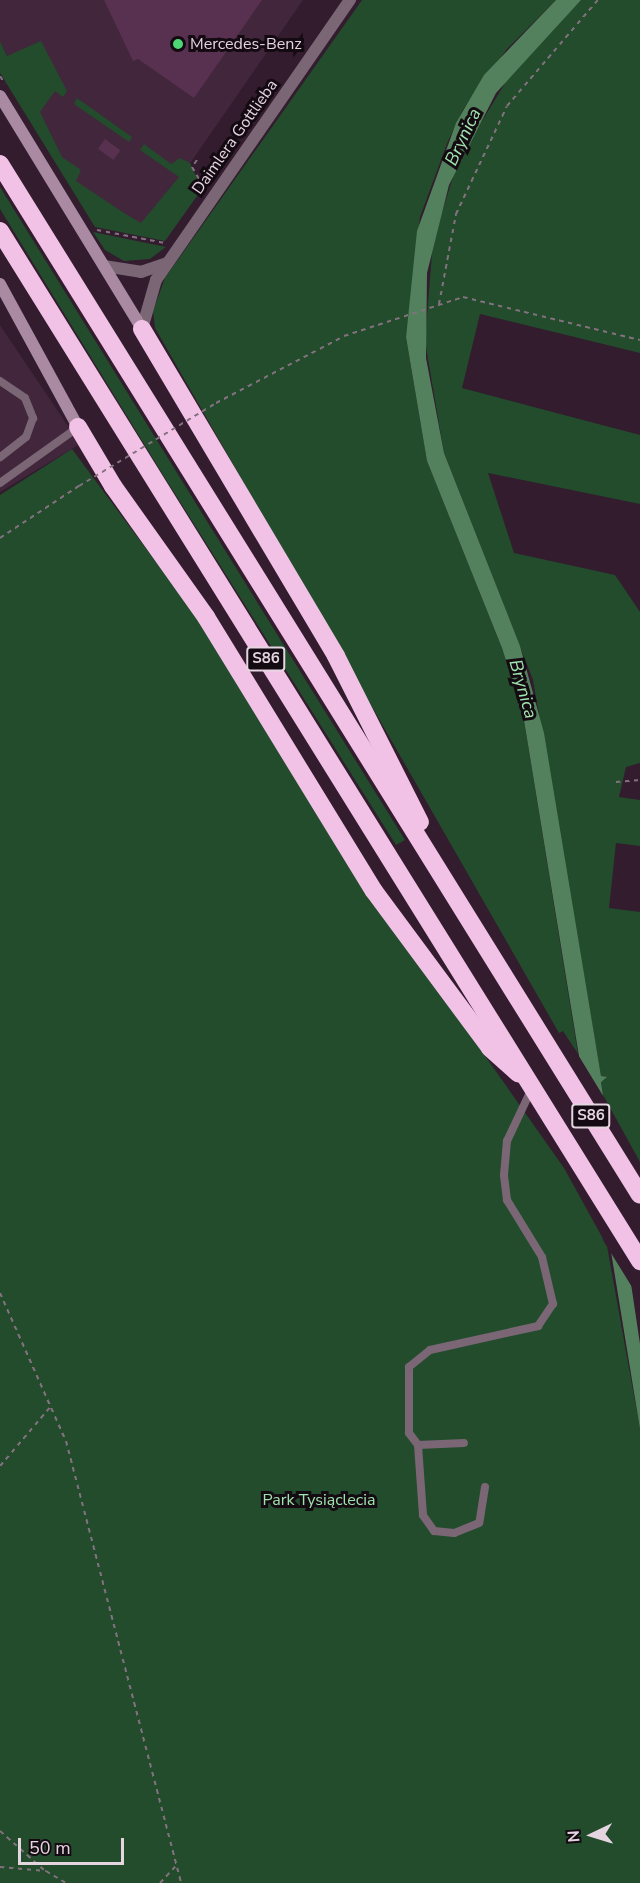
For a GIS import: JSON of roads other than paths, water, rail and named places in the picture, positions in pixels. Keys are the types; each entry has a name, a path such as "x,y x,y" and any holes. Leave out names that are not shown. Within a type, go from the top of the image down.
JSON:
{"highway":[{"name":"S86","path":"0,164 637,1190"},
{"name":"S86","path":"0,231 640,1261"},
{"path":"142,329 383,741 449,887"},
{"path":"78,427 113,486 206,617 374,891 490,1048 533,1086"}],"main road":[{"path":"3,91 142,329"},
{"path":"0,284 78,427"}],"street":[{"name":"Daimlera Gottlieba","path":"142,329 145,307 168,262 350,0"},
{"path":"104,266 141,272 168,262"}],"lane":[{"path":"0,381 25,399 33,418 26,437 0,457"},
{"path":"0,483 78,427"},
{"path":"485,1487 479,1523 454,1533 434,1531 423,1515 418,1445 409,1433 409,1367 419,1353 538,1326 553,1304 542,1257 521,1231 505,1184 507,1141 533,1086"},
{"path":"418,1445 464,1443"}],"water":[{"name":"Brynica","path":"556,0 581,0 496,93 449,185 427,273 426,358 444,453 520,646 544,733 601,1076 607,1077 601,1082 640,1344 640,1429 523,714 502,648 427,461 406,337 417,231 456,123 484,75"}],"place":[{"name":"Mercedes-Benz","path":"178,44"}],"park label":[{"name":"Park Tysiąclecia","path":"319,1500"}]}
